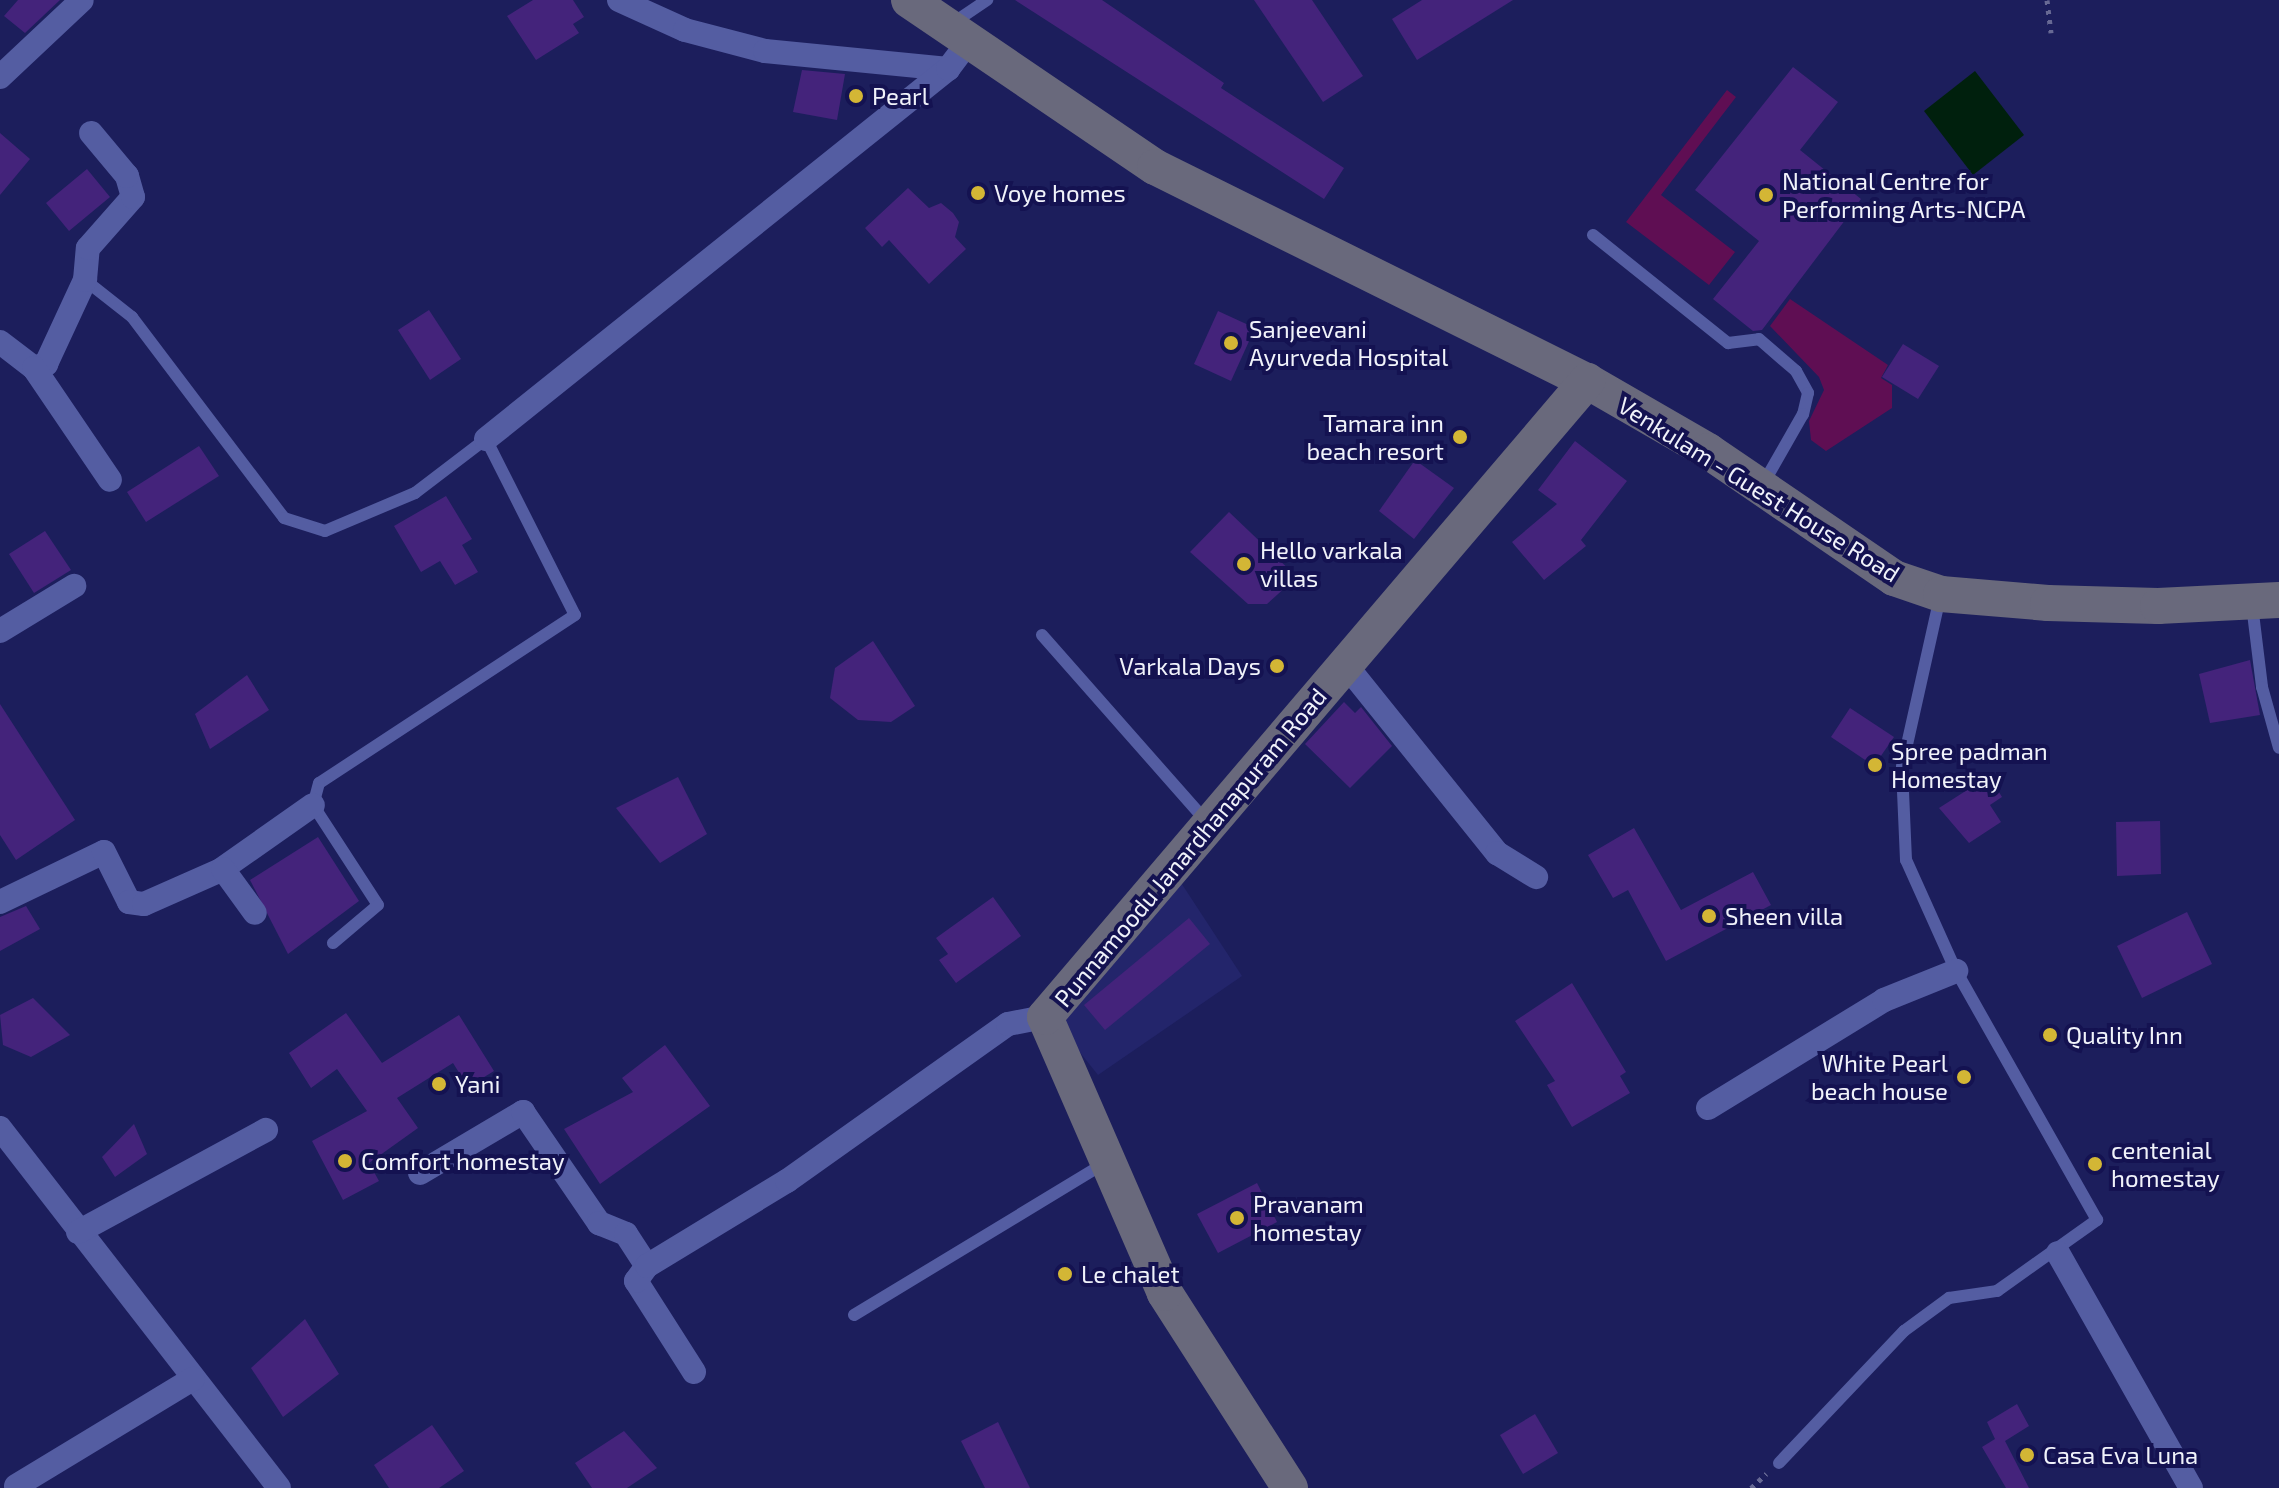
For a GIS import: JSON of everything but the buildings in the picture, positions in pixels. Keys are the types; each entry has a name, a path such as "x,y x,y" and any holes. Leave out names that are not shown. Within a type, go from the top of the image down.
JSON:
{"main road":[{"name":"Venkulam - Guest House Road","path":"909,0 1155,167 1587,381 1760,489 1894,578 1941,594 2158,606 2265,601"},
{"name":"Punnamoodu Janardhanapuram Road","path":"1290,1488 1165,1293 1045,1017 1587,381"}],"street":[{"path":"0,77 82,0"},
{"path":"619,0 685,30 765,51 948,69"},
{"path":"486,439 948,69 958,34"},
{"path":"34,368 46,364 85,280 92,241 133,197 127,176 91,133"},
{"path":"0,342 34,368 110,480"},
{"path":"0,631 74,586"},
{"path":"1345,664 1497,853 1536,877"},
{"path":"0,902 99,852 111,856 124,895 138,905 222,869 313,805"},
{"path":"222,869 255,913"},
{"path":"1708,1108 1884,1000 1956,971"},
{"path":"694,1372 636,1281 647,1266 787,1181 1008,1024 1045,1017"},
{"path":"420,1173 523,1112 599,1223 626,1234 647,1266"},
{"path":"0,1128 279,1488"},
{"path":"78,1232 266,1130"},
{"path":"2058,1253 2191,1488"},
{"path":"16,1486 193,1379"}],"lane":[{"path":"958,34 987,0"},
{"path":"1593,235 1728,343 1759,339 1796,371 1808,393 1803,414 1760,489"},
{"path":"85,280 132,317 284,518 325,531 415,493 486,439 575,615 319,783 313,805 378,905 333,943"},
{"path":"1779,1463 1904,1331 1949,1298 1997,1291 2058,1253 2097,1220 1956,971 1906,860 1900,814 1913,699 1941,594"},
{"path":"2265,601 2262,687 2279,748"},
{"path":"1042,635 1209,824"},
{"path":"854,1315 1108,1161"}],"path":[{"path":"2047,0 2051,33"}],"shaded area":[{"path":"1975,71 2024,135 1973,175 1924,111"},
{"path":"1727,90 1736,97 1661,195 1735,252 1709,285 1626,222"},
{"path":"1790,299 1888,365 1881,378 1892,385 1892,408 1826,451 1811,440 1809,421 1824,390 1819,377 1770,326"},
{"path":"1174,872 1242,976 1098,1075 1050,1015"}],"place":[{"name":"Pearl","path":"856,96"},
{"name":"Voye homes","path":"978,193"},
{"name":"National Centre for Performing Arts-NCPA","path":"1766,195"},
{"name":"Sanjeevani Ayurveda Hospital","path":"1231,343"},
{"name":"Tamara inn beach resort","path":"1460,437"},
{"name":"Hello varkala villas","path":"1244,564"},
{"name":"Varkala Days","path":"1277,666"},
{"name":"Spree padman Homestay","path":"1875,765"},
{"name":"Sheen villa","path":"1709,916"},
{"name":"Quality Inn","path":"2050,1035"},
{"name":"White Pearl beach house","path":"1964,1077"},
{"name":"Yani","path":"439,1084"},
{"name":"Comfort homestay","path":"345,1161"},
{"name":"centenial homestay","path":"2095,1164"},
{"name":"Pravanam homestay","path":"1237,1218"},
{"name":"Le chalet","path":"1065,1274"},
{"name":"Casa Eva Luna","path":"2027,1455"}]}
